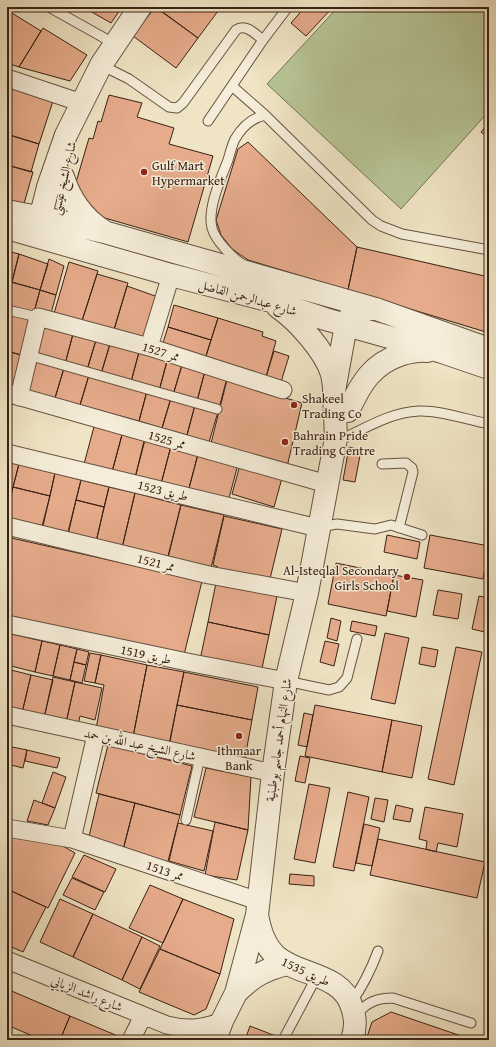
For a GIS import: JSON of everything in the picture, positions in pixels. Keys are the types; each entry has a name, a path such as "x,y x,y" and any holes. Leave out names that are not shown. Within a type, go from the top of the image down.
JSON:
{"street":[{"name":"شارع الشيخ عيسى","path":"45,229 55,165 66,135 101,64 140,7"},
{"path":"7,78 79,109"},
{"name":"شارع الشيخ عيسى","path":"45,229 63,177 79,109"},
{"path":"63,177 78,208 104,232"},
{"name":"شارع عبدالرحمن الفاضل","path":"7,211 45,229 171,275 270,301 357,315 489,349"},
{"name":"شارع عبدالرحمن الفاضل","path":"7,228 104,232 272,280 442,352 489,368"},
{"path":"149,347 171,275"},
{"path":"270,301 289,315 313,342 332,374 334,391"},
{"name":"شارع النهام أحمد جاسم بوطبنية","path":"219,1030 236,993 257,908 273,773 286,681 307,593 335,440 334,391 357,315"},
{"name":"شارع النهام أحمد جاسم بوطبنية","path":"335,440 348,411 357,315"},
{"path":"13,395 28,355 38,317"},
{"name":"ممر 1527","path":"38,317 149,347 283,390"},
{"path":"348,411 355,395 365,380 378,366 392,358 408,353 424,350 442,352"},
{"name":"ممر 1525","path":"13,395 327,484"},
{"name":"طريق 1523","path":"7,453 318,528"},
{"name":"ممر 1521","path":"7,526 209,575 307,593"},
{"name":"طريق 1519","path":"7,624 192,664 286,681"},
{"name":"شارع الشيخ عبد الله بن حمد","path":"7,716 273,773"},
{"path":"78,842 96,735"},
{"name":"ممر 1513","path":"7,828 78,842 257,908"},
{"name":"طريق 1535","path":"257,908 260,930 266,944 275,955 287,964 334,983 344,992 353,1009"},
{"name":"شارع راشد الزياني","path":"7,960 167,1025 189,1029 212,1025 219,1030"},
{"path":"236,993 247,982 259,974 272,968 287,964"},
{"path":"352,1040 355,1030 353,1009"},
{"path":"131,1040 143,1016"},
{"name":"شارع راشد الزياني","path":"167,1025 186,1040"}],"lane":[{"path":"49,7 115,44"},
{"path":"208,121 263,40 288,7"},
{"path":"101,64 129,79 169,107 177,108 183,103 236,30 241,27 247,28 263,40"},
{"path":"232,86 265,115 372,220 381,226 402,234 489,250"},
{"path":"265,115 257,116 251,120 235,140 215,196 211,218 212,228 223,246 239,262 272,280"},
{"name":"ممر 1527","path":"7,310 38,317"},
{"path":"28,355 216,409"},
{"path":"335,440 387,418 410,412 430,411 489,424"},
{"path":"382,464 406,463 412,468 399,528"},
{"path":"318,528 337,524 374,530 388,526 422,535"},
{"path":"286,681 329,690 339,687 347,678 357,639"},
{"path":"186,820 200,757"},
{"path":"353,1009 369,975 378,951"},
{"path":"283,1040 317,976"},
{"path":"353,1009 362,1007 372,1001 382,998 393,998 471,1023"}],"green space":[{"path":"338,7 489,7 489,111 401,209 267,84"}],"building":[{"path":"83,7 122,7 111,23"},
{"path":"155,7 198,38 176,68 133,36"},
{"path":"156,7 221,7 198,38"},
{"path":"305,7 333,7 306,36 291,23"},
{"path":"7,10 41,31 19,67 7,63"},
{"path":"43,28 87,55 70,81 19,67"},
{"path":"8,87 53,101 39,144 7,134"},
{"name":"Gulf Mart Hypermarket","path":"109,95 142,103 137,117 174,128 169,144 213,156 188,242 91,214 93,207 84,205 74,189 89,138 93,139 98,121 101,122"},
{"path":"489,123 489,138 481,132"},
{"path":"9,135 39,144 31,172 7,165 7,142"},
{"path":"248,142 357,247 348,290 248,260 232,249 221,235 216,220 238,149"},
{"path":"7,165 33,172 23,207 7,203"},
{"path":"357,247 489,277 489,333 348,290"},
{"path":"7,251 19,254 12,282 7,281"},
{"path":"19,254 48,264 40,290 12,282"},
{"path":"49,259 64,266 56,295 40,290"},
{"path":"69,262 98,271 81,324 53,317"},
{"path":"97,274 128,283 113,333 81,324"},
{"path":"7,281 40,290 34,312 7,305"},
{"path":"127,286 158,297 144,341 113,333"},
{"path":"40,290 56,295 50,317 34,312"},
{"path":"174,305 218,318 211,340 168,327"},
{"path":"7,313 30,319 21,355 7,351"},
{"path":"218,318 263,332 262,336 276,341 266,377 205,359"},
{"path":"43,325 73,334 65,364 35,355"},
{"path":"168,327 211,340 205,359 162,346"},
{"path":"73,334 96,340 87,370 65,364"},
{"path":"96,340 110,344 101,374 87,370"},
{"path":"110,344 139,352 131,382 101,374"},
{"path":"7,351 21,355 13,387 7,386"},
{"path":"274,351 289,356 281,382 266,377"},
{"path":"139,352 167,361 159,391 131,382"},
{"path":"36,360 64,368 55,398 27,390"},
{"path":"167,361 182,365 173,395 159,391"},
{"path":"182,365 205,371 197,401 173,395"},
{"path":"64,368 89,375 80,405 55,398"},
{"path":"205,371 227,378 219,408 197,401"},
{"path":"89,375 147,391 139,421 80,405"},
{"path":"227,380 302,403 287,467 210,447"},
{"path":"147,391 171,398 162,428 139,421"},
{"path":"171,398 195,405 187,435 162,428"},
{"path":"7,399 13,402 7,416"},
{"path":"195,405 218,412 209,442 187,435"},
{"path":"95,423 123,431 112,472 84,464"},
{"path":"123,431 145,437 135,478 112,472"},
{"path":"145,440 171,446 161,484 135,478"},
{"path":"171,446 198,454 188,492 161,484"},
{"path":"349,447 361,450 355,482 343,480"},
{"path":"198,454 238,464 228,502 188,492"},
{"path":"7,461 19,464 12,491 7,490"},
{"path":"19,464 55,473 50,496 13,487"},
{"path":"240,465 282,478 274,507 232,494"},
{"path":"55,473 81,480 68,532 43,526"},
{"path":"81,480 109,487 104,507 76,500"},
{"path":"13,487 50,496 41,530 7,522 7,513"},
{"path":"109,487 135,493 122,548 96,542"},
{"path":"7,490 12,491 7,513"},
{"path":"135,493 181,505 167,560 122,548"},
{"path":"76,500 104,507 96,542 68,535"},
{"path":"181,505 224,515 210,572 167,562"},
{"path":"224,516 282,529 269,583 217,571 218,567 213,565"},
{"path":"387,535 420,542 417,559 384,552"},
{"path":"430,535 489,546 483,579 424,568"},
{"path":"7,537 202,581 184,655 7,615"},
{"path":"336,563 394,575 386,616 328,604"},
{"path":"394,575 423,580 416,617 387,611"},
{"path":"216,583 277,596 269,635 208,622"},
{"path":"438,590 462,594 458,619 433,615"},
{"path":"479,596 489,598 489,633 472,629"},
{"path":"331,618 341,621 337,641 327,638"},
{"path":"352,621 377,626 375,636 350,631"},
{"path":"208,622 269,635 261,673 200,660"},
{"path":"7,633 42,641 35,672 7,665"},
{"path":"385,633 409,638 395,704 371,699"},
{"path":"42,641 60,645 53,676 35,672"},
{"path":"325,641 339,644 334,666 320,662"},
{"path":"60,645 77,649 70,680 53,676"},
{"path":"422,647 438,650 435,667 419,664"},
{"path":"456,647 482,652 454,785 428,779"},
{"path":"77,649 89,652 86,665 74,662"},
{"path":"90,653 101,655 95,683 84,681"},
{"path":"101,655 147,665 133,737 96,729 104,685 95,683"},
{"path":"74,662 86,665 82,683 70,680"},
{"path":"147,665 184,672 169,744 133,737"},
{"path":"7,669 31,675 22,713 7,710"},
{"path":"184,672 258,687 252,720 177,705"},
{"path":"31,675 53,680 44,718 22,713"},
{"path":"53,677 75,682 66,723 44,718"},
{"path":"75,682 102,688 95,720 80,716 78,725 66,723"},
{"path":"177,705 252,720 244,763 169,747"},
{"path":"315,705 392,720 382,772 305,756"},
{"path":"304,713 313,715 307,747 298,745"},
{"path":"392,720 422,726 412,778 382,772"},
{"path":"108,745 192,766 180,815 96,793"},
{"path":"7,746 27,750 23,768 7,764"},
{"path":"27,750 60,758 57,768 25,761"},
{"path":"300,756 310,758 305,783 295,781"},
{"path":"206,768 251,777 248,830 194,817"},
{"path":"53,772 66,777 55,808 42,803"},
{"path":"309,784 330,788 315,863 294,859"},
{"path":"348,792 369,797 354,871 333,867"},
{"path":"99,794 135,803 123,850 88,841"},
{"path":"375,798 388,800 384,822 371,819"},
{"path":"34,800 55,808 48,825 27,821"},
{"path":"489,801 489,821 485,820"},
{"path":"135,803 180,815 167,865 122,854"},
{"path":"396,805 413,809 410,822 393,819"},
{"path":"425,807 463,814 457,847 438,843 436,852 426,849 427,841 419,839"},
{"path":"215,822 248,830 237,880 205,875"},
{"path":"178,823 213,831 204,871 169,861"},
{"path":"364,824 380,828 372,866 356,863"},
{"path":"12,834 63,846 75,853 48,908 7,889 7,844"},
{"path":"378,839 485,862 477,898 370,875"},
{"path":"84,855 116,869 105,892 72,877"},
{"path":"290,874 314,876 314,886 289,884"},
{"path":"72,878 104,892 95,910 63,895"},
{"path":"150,885 183,899 163,943 129,928"},
{"path":"7,889 46,907 23,952 7,945"},
{"path":"60,899 93,914 73,957 40,942"},
{"path":"183,899 234,919 220,974 160,949"},
{"path":"93,914 142,937 122,980 73,957"},
{"path":"142,937 160,946 140,989 122,980"},
{"path":"160,949 220,974 206,1009 194,1015 139,992"},
{"path":"7,989 70,1016 60,1040 42,1040 7,1025"},
{"path":"391,1012 473,1040 366,1040 372,1022"},
{"path":"70,1016 125,1039 125,1040 60,1040"},
{"path":"250,1026 286,1040 245,1040"}],"place":[{"name":"Gulf Mart Hypermarket","path":"144,172"},
{"name":"Shakeel Trading Co","path":"294,405"},
{"name":"Bahrain Pride Trading Centre","path":"285,442"},
{"name":"Al-Isteqlal Secondary Girls School","path":"407,577"},
{"name":"Ithmaar Bank","path":"239,736"}]}
